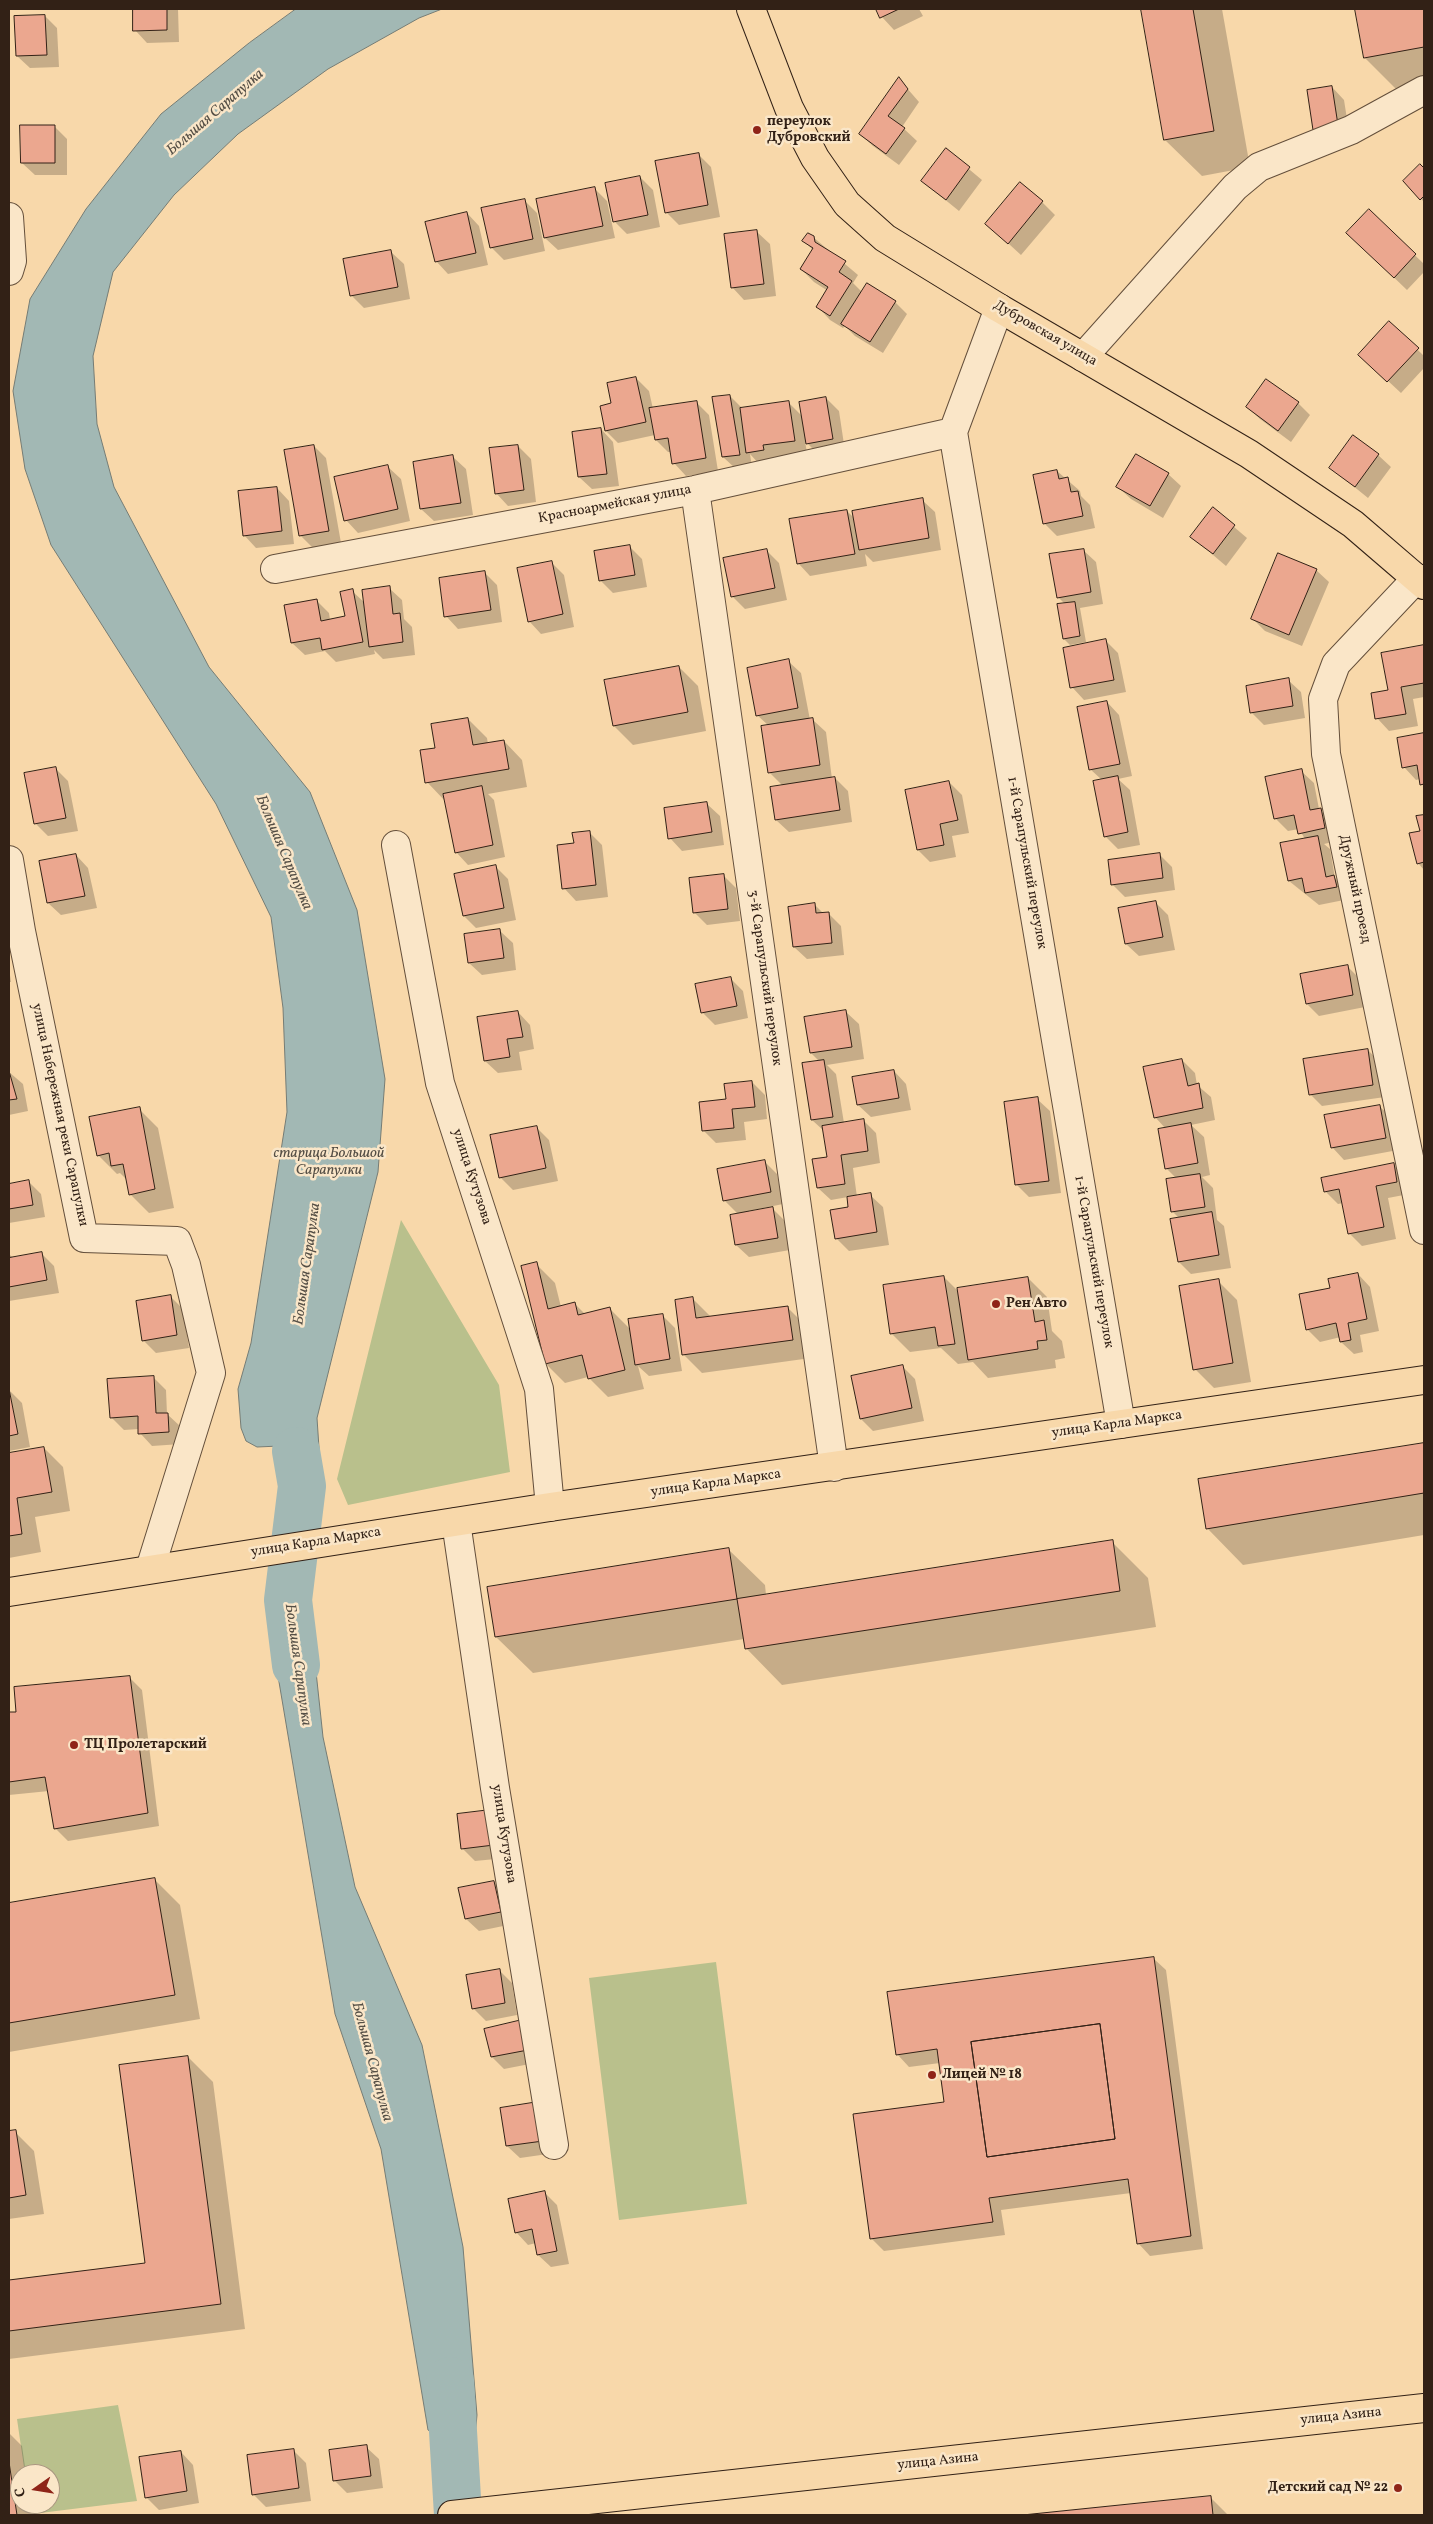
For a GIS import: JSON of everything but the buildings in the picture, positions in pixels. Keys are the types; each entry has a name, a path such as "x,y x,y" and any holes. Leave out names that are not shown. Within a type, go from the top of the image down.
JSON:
{"main road":[{"name":"Дубровская улица","path":"754,17 789,108 815,158 847,204 885,238 999,308 1249,454 1353,524 1420,582"},
{"name":"улица Карла Маркса","path":"9,1592 550,1507 1424,1380"},
{"name":"улица Азина","path":"452,2515 1424,2408"}],"street":[{"path":"1083,357 1235,187 1259,167 1351,130 1424,90"},
{"path":"9,217 12,261 9,271"},
{"name":"1-й Сарапульский переулок","path":"999,308 953,432 1121,1424"},
{"name":"Красноармейская улица","path":"275,569 695,490 953,432"},
{"name":"3-й Сарапульский переулок","path":"695,490 834,1467"},
{"name":"Дружный проезд","path":"1420,582 1336,664 1323,699 1326,754 1424,1230"},
{"name":"улица Кутузова","path":"396,845 440,1083 539,1389 550,1507"},
{"name":"улица Набережная реки Сарапулки","path":"9,860 21,931 84,1238 178,1241 186,1265 211,1373 150,1569"},
{"name":"улица Кутузова","path":"456,1522 496,1798 554,2145"}],"green space":[{"path":"401,1220 499,1385 510,1472 348,1505 337,1479"},
{"path":"716,1962 747,2204 619,2220 589,1978"},
{"path":"118,2405 137,2501 60,2511 60,2464 24,2464 17,2419"}],"water":[{"name":"старица Большой Сарапулки","path":"296,9 442,9 419,18 328,69 238,134 174,195 113,272 93,356 97,424 114,487 209,667 310,792 357,910 385,1079 378,1172 317,1418 320,1463 314,1513 292,1517 286,1489 288,1457 286,1450 280,1446 257,1447 246,1441 241,1428 238,1389 251,1343 287,1112 283,1008 271,917 216,804 51,545 25,469 13,391 30,299 86,209 161,114 249,43"},
{"path":"308,1597 323,1737 355,1887 422,2045 463,2247 477,2415 473,2458 428,2430 381,2149 335,2014 278,1676 272,1602"}],"waterway":[{"name":"Большая Сарапулка","path":"296,1451 302,1486 288,1600 296,1665"},
{"name":"Большая Сарапулка","path":"450,2381 458,2515"}],"place":[{"name":"переулок Дубровский","path":"757,130"},
{"name":"Рен Авто","path":"996,1304"},
{"name":"ТЦ Пролетарский","path":"74,1745"},
{"name":"Лицей № 18","path":"932,2075"},
{"name":"Детский сад № 22","path":"1398,2488"}]}
